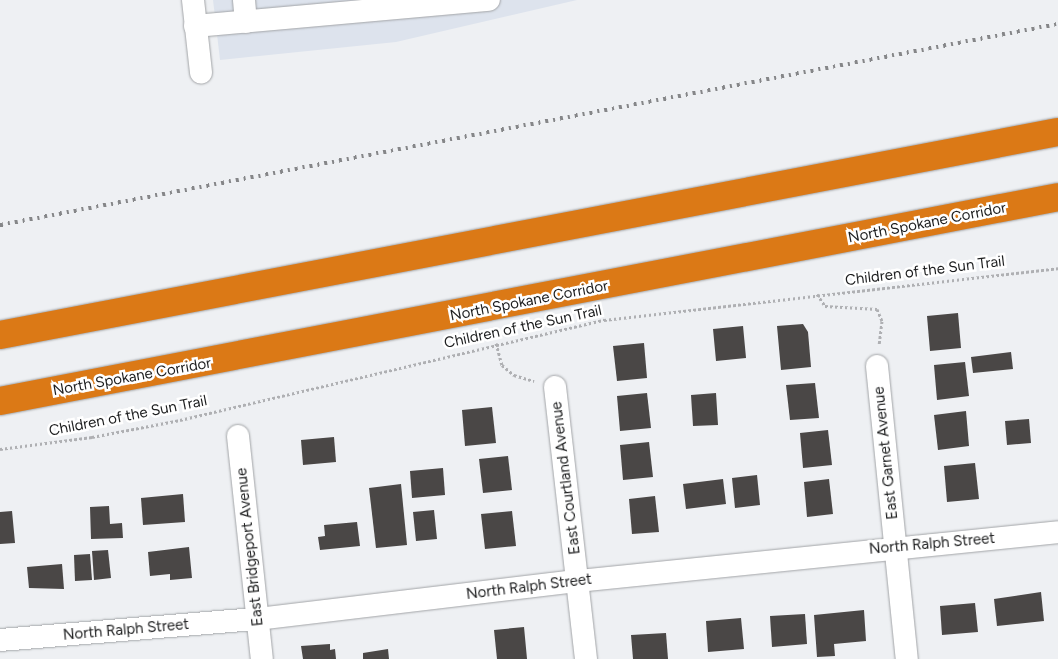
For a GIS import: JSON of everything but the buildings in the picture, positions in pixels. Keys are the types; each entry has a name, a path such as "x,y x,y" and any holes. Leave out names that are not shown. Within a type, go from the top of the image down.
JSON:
{"highway":[{"path":"0,335 1058,132"},
{"name":"North Spokane Corridor","path":"0,401 1058,197"}],"street":[{"path":"193,0 201,73"},
{"path":"195,26 245,11 489,0"},
{"name":"East Garnet Avenue","path":"876,366 907,659"},
{"name":"East Courtland Avenue","path":"555,387 586,659"},
{"name":"East Bridgeport Avenue","path":"238,436 262,659"},
{"name":"North Ralph Street","path":"0,640 257,618 578,581 896,547 1058,532"}],"path":[{"name":"Children of the Sun Trail","path":"0,449 92,437 180,420 496,343 604,320 817,294 1058,268"},
{"path":"817,294 825,306 877,309 882,321 876,366"},
{"path":"496,343 502,365 514,376 555,387"}],"shaded area":[{"path":"213,0 577,0 396,42 220,60"}],"railway":[{"path":"0,225 1058,24"}]}
